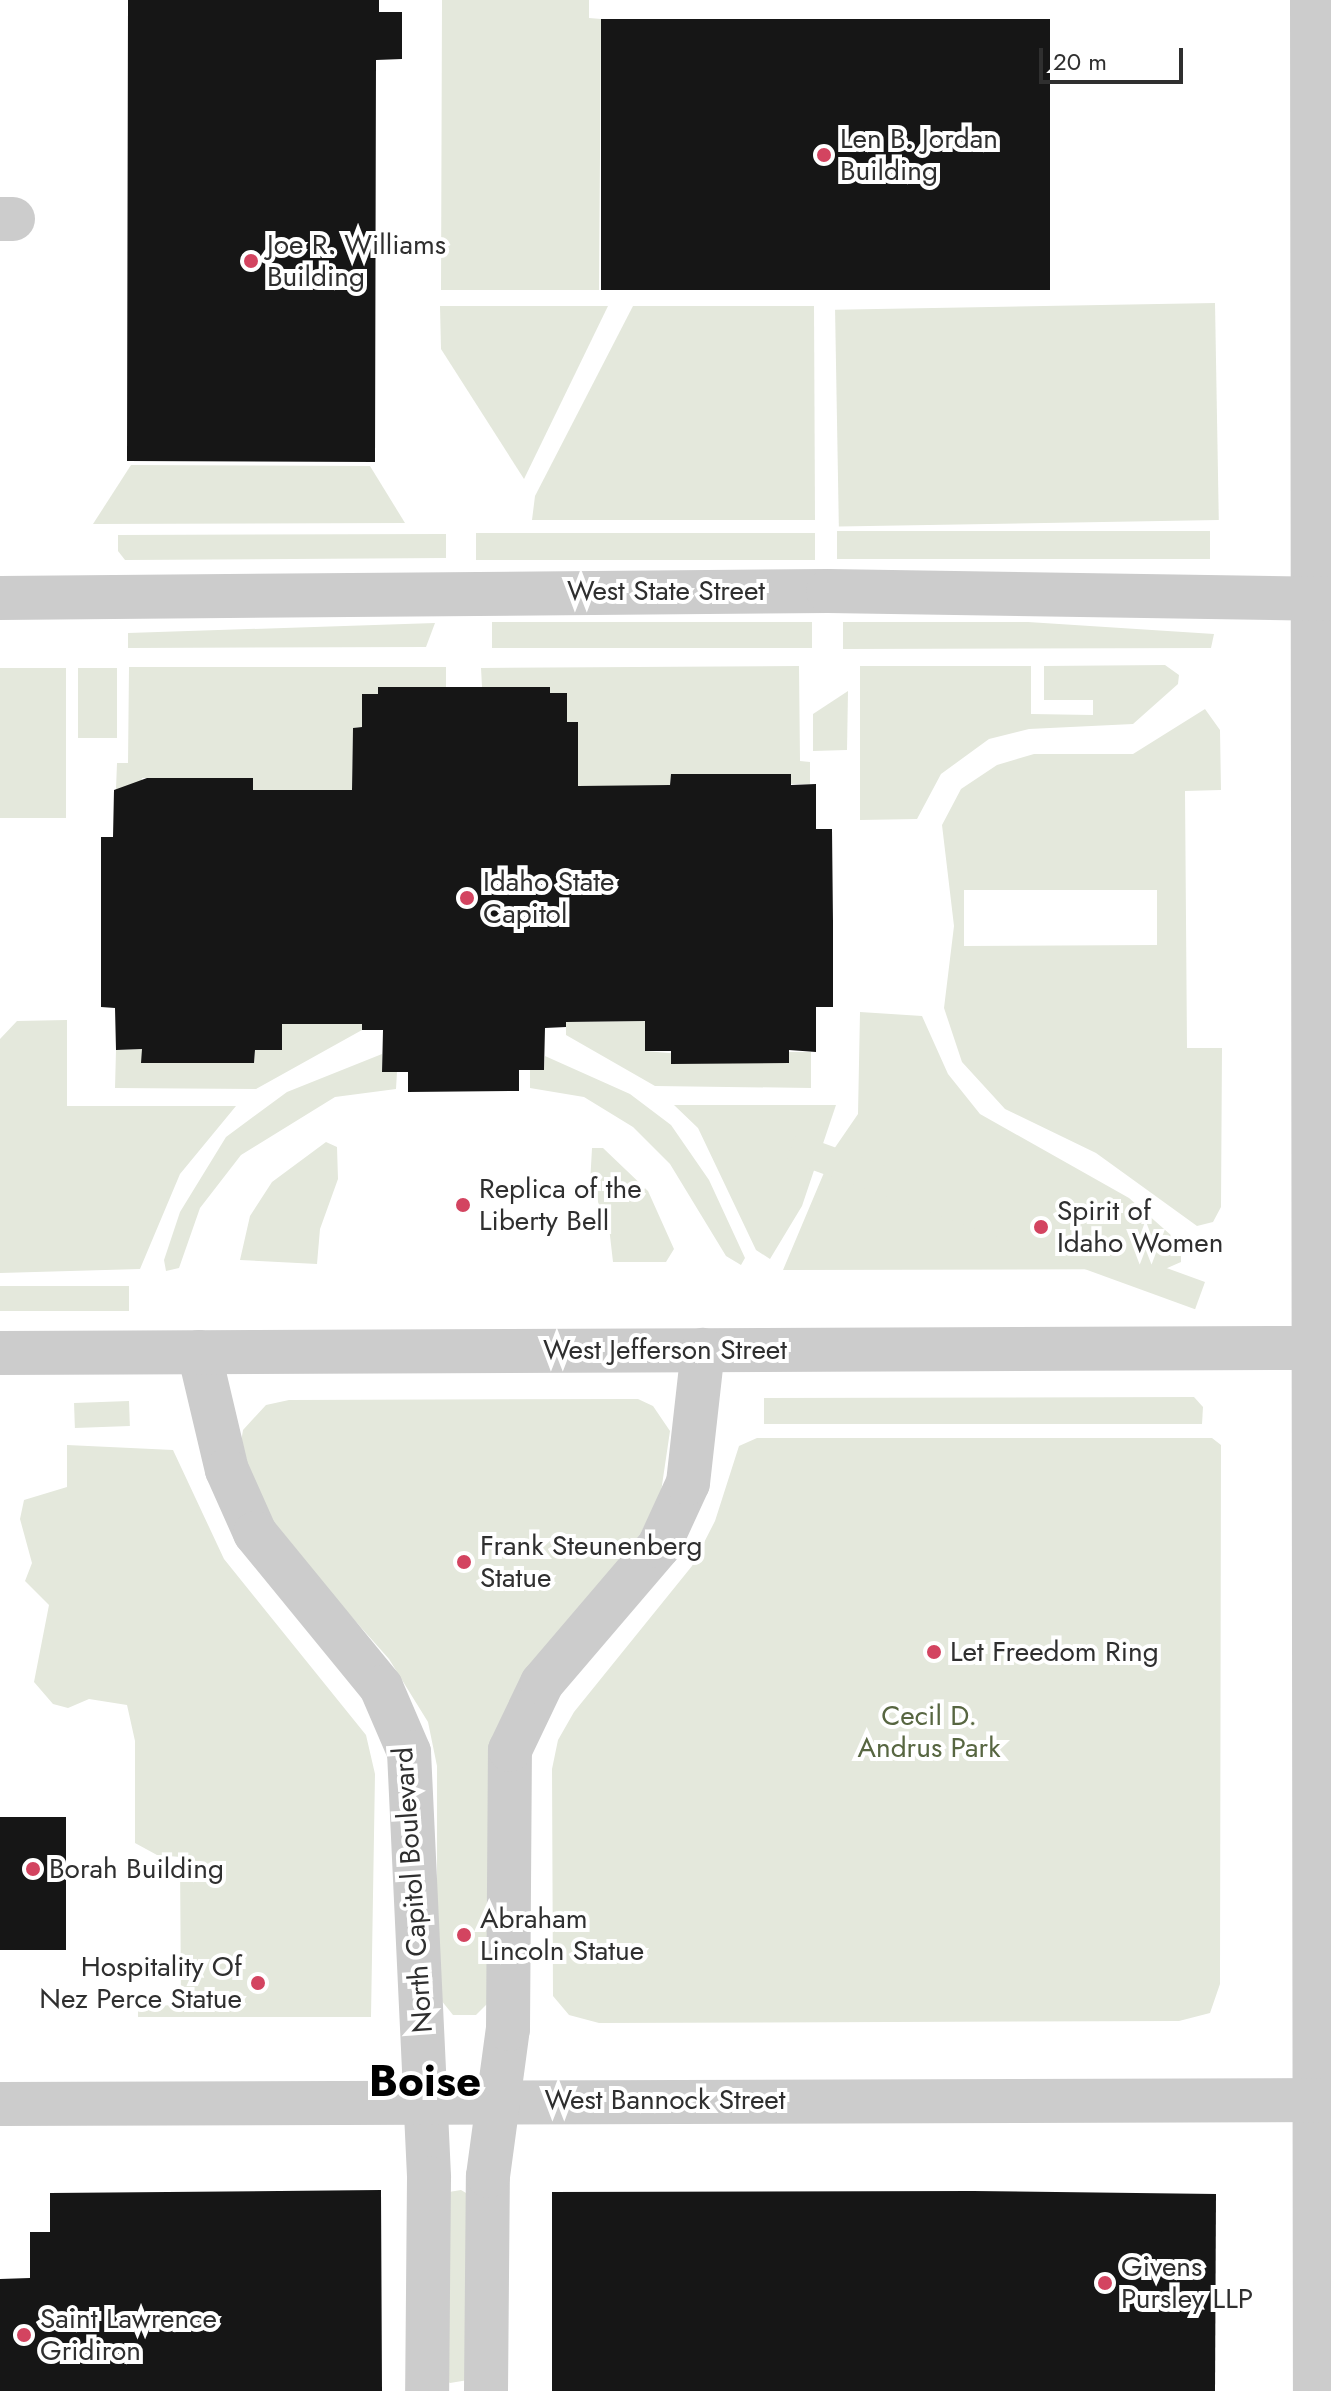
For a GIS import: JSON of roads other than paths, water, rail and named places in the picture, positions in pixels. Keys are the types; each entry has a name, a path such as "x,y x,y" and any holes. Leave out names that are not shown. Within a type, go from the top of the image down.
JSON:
{"street":[{"path":"1312,0 1322,599 1323,1348 1323,2100 1315,2391"},
{"name":"West State Street","path":"0,598 828,591 1322,599"},
{"name":"West Jefferson Street","path":"0,1353 1323,1348"},
{"path":"486,2391 488,2176 508,2029 507,1772 515,1728 583,1631 659,1546 688,1483 703,1350"},
{"name":"North Capitol Boulevard","path":"199,1352 227,1470 255,1533 381,1687 409,1752 425,2101 427,2391"},
{"name":"West Bannock Street","path":"0,2104 1323,2100"}],"place":[{"name":"Len B. Jordan Building","path":"824,155"},
{"name":"Joe R. Williams Building","path":"251,261"},
{"name":"Idaho State Capitol","path":"467,898"},
{"name":"Replica of the Liberty Bell","path":"463,1205"},
{"name":"Spirit of Idaho Women","path":"1041,1227"},
{"name":"Frank Steunenberg Statue","path":"464,1562"},
{"name":"Let Freedom Ring","path":"934,1652"},
{"name":"Borah Building","path":"33,1869"},
{"name":"Abraham Lincoln Statue","path":"464,1935"},
{"name":"Hospitality Of Nez Perce Statue","path":"258,1983"},
{"name":"Givens Pursley LLP","path":"1105,2283"},
{"name":"Saint Lawrence Gridiron","path":"24,2335"}],"district":[{"name":"Boise","path":"425,2081"}],"park label":[{"name":"Cecil D. Andrus Park","path":"929,1732"}]}
